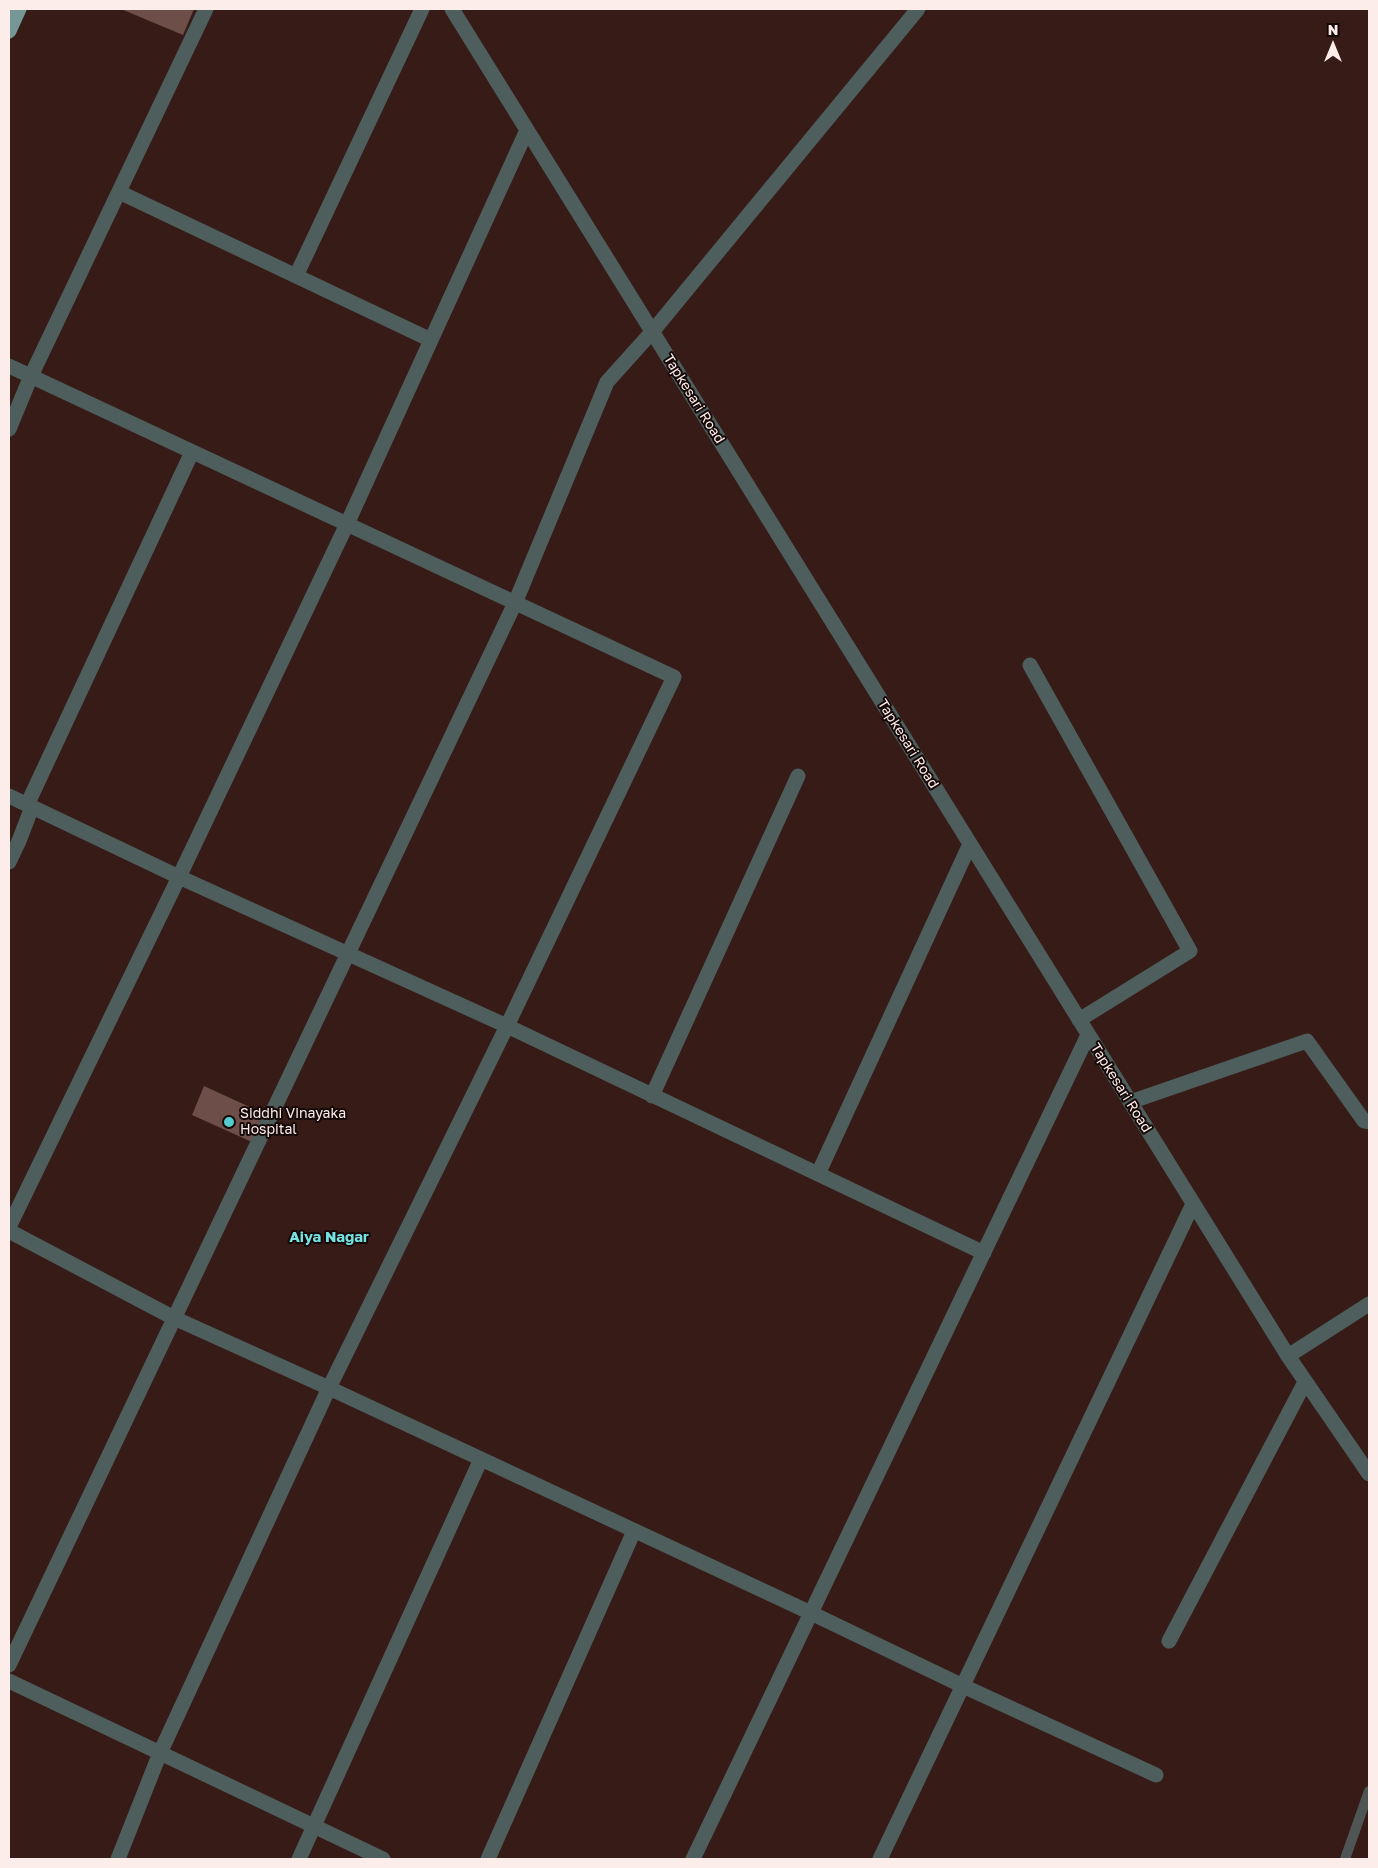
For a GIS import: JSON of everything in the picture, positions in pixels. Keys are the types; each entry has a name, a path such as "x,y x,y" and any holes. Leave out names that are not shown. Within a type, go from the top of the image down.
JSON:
{"main road":[{"path":"9,30 19,9"}],"street":[{"path":"9,429 31,376 206,9"},
{"path":"296,276 422,9"},
{"name":"Tapkesari Road","path":"452,9 1288,1356 1369,1474"},
{"path":"9,1664 515,602 607,382 652,332 918,9"},
{"path":"9,1227 179,877 347,524 527,130"},
{"path":"119,192 431,340"},
{"path":"9,366 674,676 508,1026 329,1388 160,1753 118,1859"},
{"path":"9,862 19,841 29,806 192,452"},
{"path":"1030,665 1190,951 1079,1020"},
{"path":"652,1096 798,776"},
{"path":"9,796 179,877 508,1026 984,1253"},
{"path":"818,1174 970,844"},
{"path":"693,1859 1088,1035"},
{"path":"1130,1102 1306,1041 1364,1121 1369,1122"},
{"path":"880,1859 1193,1204"},
{"path":"9,1231 174,1318 329,1388 1156,1775"},
{"path":"1288,1356 1369,1304"},
{"path":"1169,1641 1305,1382"},
{"path":"299,1859 481,1459"},
{"path":"488,1859 634,1531"},
{"path":"9,1681 383,1859"}],"building":[{"path":"121,9 194,9 183,35"},
{"path":"204,1086 265,1114 252,1142 192,1115"}],"waterway":[{"path":"1345,1859 1369,1791"}],"place":[{"name":"Siddhi Vinayaka Hospital","path":"229,1122"}],"district":[{"name":"Aiya Nagar","path":"329,1237"}]}
